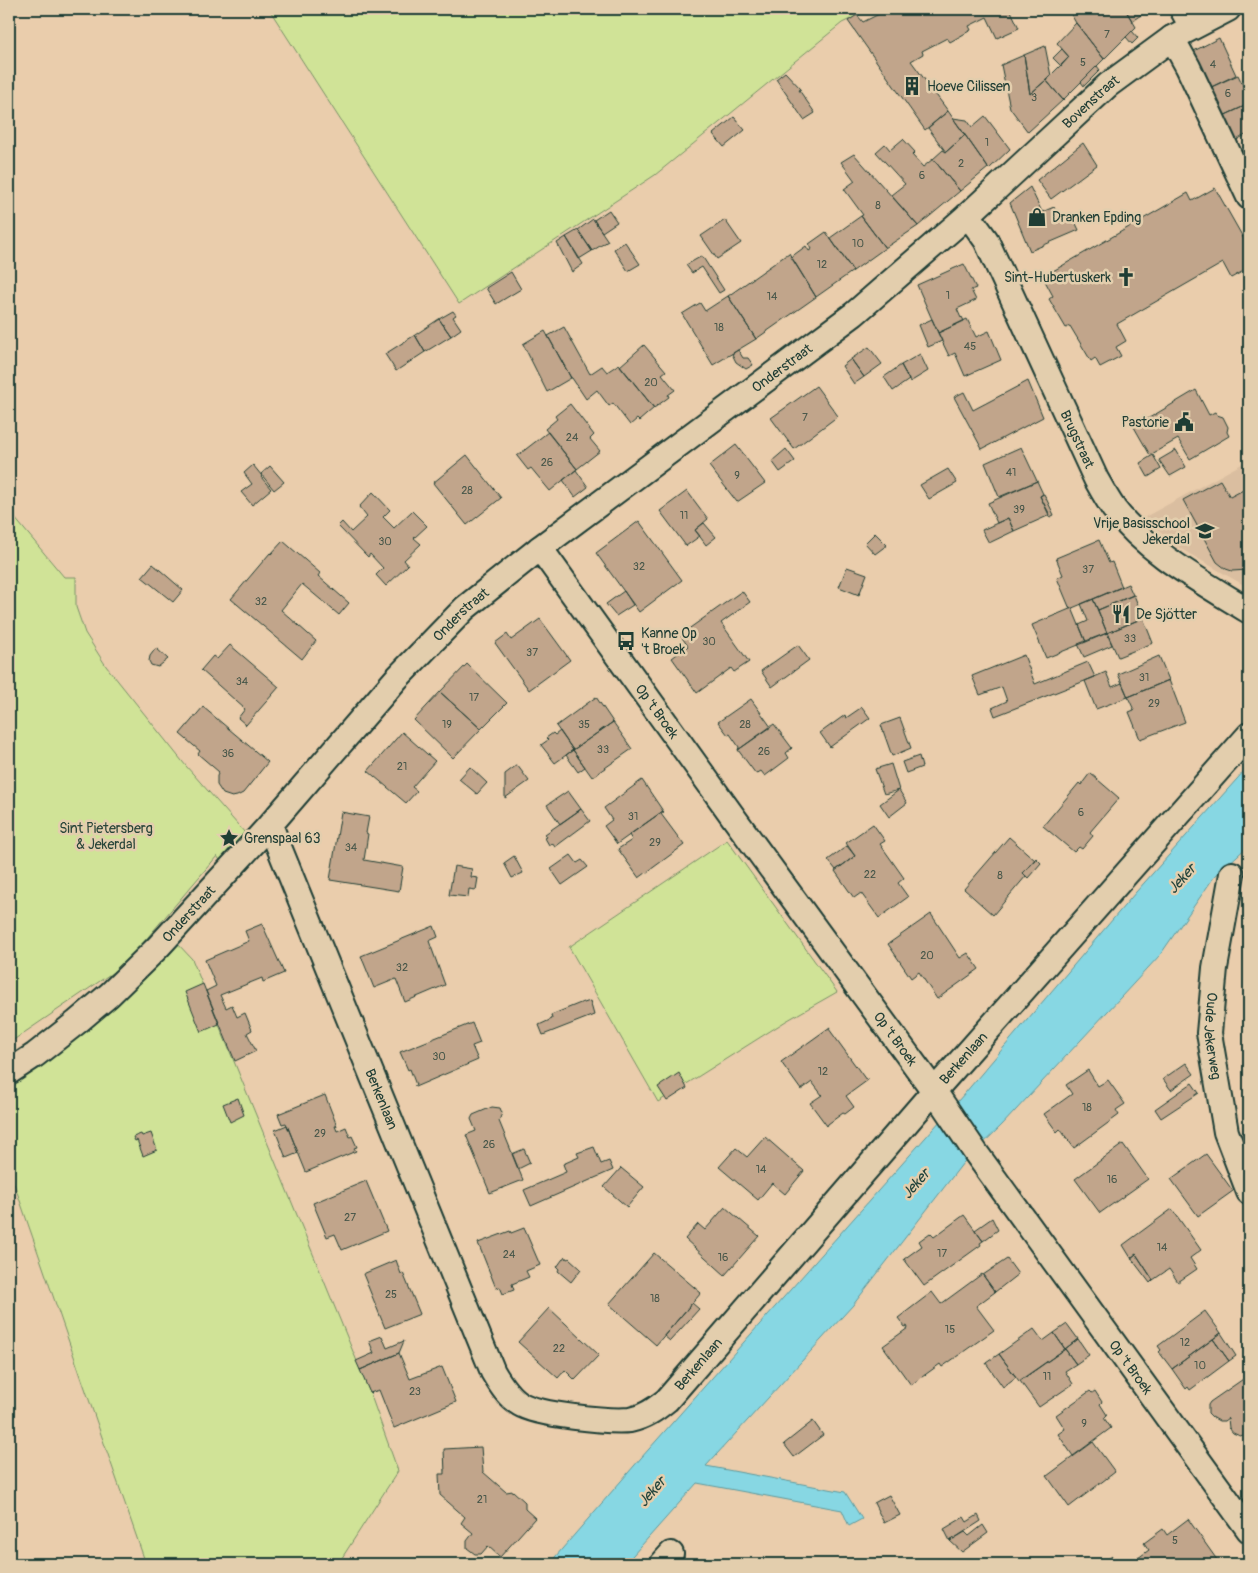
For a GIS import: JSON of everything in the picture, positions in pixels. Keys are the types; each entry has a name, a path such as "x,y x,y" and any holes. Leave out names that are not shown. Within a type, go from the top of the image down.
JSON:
{"street":[{"name":"Bovenstraat","path":"968,215 1108,85 1182,25 1228,9"},
{"path":"1182,25 1188,67 1249,197"},
{"name":"Onderstraat","path":"9,1072 35,1055 77,1022 109,995 158,947 270,825 396,679 465,608 540,548 854,314 968,215"},
{"name":"Brugstraat","path":"968,215 986,240 1096,479 1113,508 1142,539 1171,562 1249,611"},
{"name":"Op 't Broek","path":"540,548 734,818 939,1098 976,1153 1249,1530"},
{"name":"Berkenlaan","path":"270,825 493,1372 504,1389 519,1404 536,1411 610,1420 631,1420 650,1414 667,1400 939,1098 1249,735"},
{"name":"Oude Jekerweg","path":"1232,874 1215,968 1209,1033 1226,1132 1249,1192"}],"shaded area":[{"name":"Vrije Basisschool Jekerdal","path":"1249,460 1249,588 1176,546 1145,517"}],"green space":[{"path":"269,9 871,9 842,23 655,175 459,304"},
{"name":"Sint Pietersberg & Jekerdal","path":"9,511 64,577 76,577 76,607 85,633 106,666 186,766 246,834 222,863 217,856 125,964 9,1043"},
{"path":"727,840 837,992 786,1021 658,1102 569,947"},
{"path":"177,943 192,959 370,1393 398,1471 338,1564 146,1564 9,1169 9,1083 88,1030"}],"water":[{"name":"Jeker","path":"1249,768 1249,845 1214,877 1160,955 1002,1125 963,1163 853,1305 706,1466 845,1492 862,1519 849,1526 842,1510 697,1483 625,1564 549,1564 965,1093 1136,892 1245,770"}],"building":[{"name":"Hoeve Cilissen","path":"889,9 1010,9 1019,28 997,38 987,17 969,26 971,30 950,42 947,38 922,51 923,54 911,61 948,111 925,130 848,21 857,15 863,22"},
{"path":"1068,9 1125,9 1136,27 1104,59 1076,23"},
{"path":"1125,9 1150,9 1132,21"},
{"path":"1076,23 1104,59 1063,100 1046,80 1069,57 1057,43"},
{"path":"1132,31 1138,38 1132,44 1126,37"},
{"path":"1219,38 1236,75 1207,89 1190,53"},
{"path":"1045,46 1051,76 1030,94 1024,55"},
{"path":"1062,49 1069,57 1061,66 1053,58"},
{"path":"1024,55 1030,94 1046,80 1063,100 1028,132 1010,108 1001,65"},
{"path":"1097,66 1100,70 1084,86 1081,82"},
{"path":"785,72 801,89 799,90 815,113 804,120 776,79"},
{"path":"1238,75 1249,98 1249,104 1221,117 1207,89"},
{"path":"1249,104 1249,133 1233,142 1221,117"},
{"path":"948,111 965,135 946,152 928,128"},
{"path":"985,116 1010,149 989,169 953,118 967,120 972,127"},
{"path":"734,117 745,130 724,147 713,134"},
{"path":"965,135 988,168 960,191 933,159 943,150 946,152"},
{"path":"903,139 915,152 912,155 923,167 933,159 960,191 918,226 891,195 905,184 876,152 885,144 890,150"},
{"path":"1083,143 1097,165 1051,199 1037,180"},
{"path":"1249,148 1249,175 1239,153"},
{"path":"854,154 918,226 885,248 844,189 855,181 841,162"},
{"name":"Dranken Epding","path":"1030,187 1042,212 1054,207 1060,220 1072,215 1079,230 1030,251 1010,203"},
{"name":"Sint-Hubertuskerk","path":"1215,188 1249,248 1249,268 1231,278 1223,263 1117,324 1126,341 1116,347 1121,356 1100,367 1095,358 1091,361 1070,326 1066,328 1049,299 1053,296 1045,281 1056,275 1053,271 1188,193 1192,201"},
{"path":"609,210 617,222 602,232 594,220"},
{"path":"861,216 885,248 853,271 830,238"},
{"path":"593,219 608,241 592,251 578,230"},
{"path":"725,220 741,243 717,259 701,236"},
{"path":"578,230 592,251 579,259 566,237"},
{"path":"826,232 853,271 816,297 791,257 806,246 809,251 812,249 809,244"},
{"path":"566,237 583,264 572,272 557,243"},
{"path":"625,242 640,264 628,271 614,249"},
{"path":"789,253 816,297 756,339 728,296"},
{"path":"702,256 724,290 719,293 702,267 692,273 686,265"},
{"path":"964,264 976,288 971,290 976,300 957,309 964,321 938,333 917,285"},
{"path":"511,272 521,289 496,304 486,288"},
{"path":"728,296 756,339 713,365 682,314 700,303 705,311"},
{"path":"453,311 456,315 453,317 461,329 451,336 439,319"},
{"path":"439,319 451,336 425,352 415,335"},
{"path":"932,319 942,341 928,347 919,325"},
{"path":"967,319 976,337 989,331 1001,360 965,376 955,353 949,356 938,333"},
{"path":"564,327 590,374 602,366 607,372 619,364 654,408 639,421 637,419 630,425 613,403 609,406 597,390 586,399 571,378 548,336"},
{"path":"545,331 571,378 547,392 523,344"},
{"path":"415,335 425,352 396,371 385,354"},
{"path":"644,345 666,371 662,374 675,390 654,408 620,366"},
{"path":"869,347 882,364 864,377 851,359"},
{"path":"738,350 743,358 748,358 753,365 746,369 736,362 732,354"},
{"path":"920,354 928,371 910,382 901,365"},
{"path":"851,359 864,377 854,384 842,366"},
{"path":"901,365 909,380 893,391 884,377"},
{"path":"1028,381 1043,417 982,449 954,397 964,392 973,410"},
{"path":"816,386 838,416 794,449 771,418"},
{"name":"Pastorie","path":"1196,390 1209,415 1215,412 1223,417 1228,427 1227,432 1229,436 1190,459 1178,439 1150,455 1134,427"},
{"path":"570,404 594,435 590,439 600,451 577,469 545,429 557,419 555,416"},
{"path":"548,432 577,469 550,491 531,468 528,470 517,456"},
{"path":"736,445 765,483 737,502 709,466"},
{"path":"1021,447 1037,481 999,497 985,463"},
{"path":"786,449 795,461 780,472 772,461"},
{"path":"1176,450 1186,467 1170,476 1159,460"},
{"path":"467,455 501,498 467,525 433,483"},
{"path":"1153,455 1161,469 1148,477 1140,463"},
{"path":"253,465 271,489 252,505 241,492 252,484 244,473"},
{"path":"270,466 284,482 274,490 261,474"},
{"path":"948,469 957,483 929,499 920,485"},
{"path":"576,470 588,487 575,497 563,480"},
{"path":"1220,480 1230,497 1249,487 1249,570 1232,571 1217,562 1183,500"},
{"path":"1037,481 1043,494 1040,496 1050,515 1014,531 1008,518 997,523 988,503"},
{"path":"687,491 708,519 695,530 700,536 686,546 660,511"},
{"path":"373,492 390,510 383,517 394,528 412,511 427,526 414,538 421,544 404,560 408,565 386,586 376,575 383,568 370,554 368,557 338,526 342,522 351,532 367,517 359,507"},
{"path":"1044,494 1054,515 1050,517 1040,496"},
{"path":"1008,518 1014,531 989,543 982,530"},
{"path":"639,521 682,580 639,612 596,553"},
{"path":"704,523 716,537 706,545 695,530"},
{"path":"875,533 887,545 875,554 865,543"},
{"path":"1099,540 1109,563 1112,562 1122,587 1070,609 1057,578 1063,575 1056,558"},
{"path":"283,541 320,573 318,576 349,603 339,615 302,584 281,610 316,641 302,659 231,599 270,553"},
{"path":"153,564 183,590 173,602 142,577"},
{"path":"847,567 867,574 859,595 839,587"},
{"path":"1128,584 1133,595 1098,610 1093,599"},
{"path":"624,591 633,605 616,616 606,604"},
{"path":"742,591 750,602 721,623 749,662 734,672 731,668 697,693 672,658 688,646 680,635"},
{"name":"De Sjötter","path":"1134,595 1143,618 1107,633 1098,610"},
{"path":"1093,599 1107,633 1086,642 1079,625 1088,621 1081,604"},
{"path":"1072,608 1086,642 1046,658 1032,625"},
{"path":"1143,618 1153,643 1118,657 1107,633"},
{"path":"540,619 570,660 529,690 495,643 507,634 511,640"},
{"path":"1107,633 1112,645 1084,657 1078,644"},
{"path":"230,645 279,687 246,725 238,718 245,709 201,670 213,656 217,659"},
{"path":"798,645 809,660 772,687 761,671"},
{"path":"156,648 168,659 158,667 151,665 149,661"},
{"path":"1024,655 1035,684 1088,662 1095,677 995,716 992,708 1007,701 1002,687 980,695 972,676"},
{"path":"1159,656 1169,680 1128,697 1118,674"},
{"path":"467,664 507,703 481,729 440,692"},
{"path":"1106,672 1112,687 1122,683 1128,697 1096,709 1085,681"},
{"path":"1169,680 1185,722 1140,739 1129,712 1134,710 1128,697"},
{"path":"440,692 481,729 453,758 414,720"},
{"path":"596,697 613,722 573,750 556,726"},
{"path":"751,699 771,727 738,750 739,747 730,734 728,735 718,722"},
{"path":"203,707 268,762 243,793 237,796 232,797 223,794 217,785 219,772 198,754 200,751 180,734"},
{"path":"862,707 870,718 830,747 820,733 845,715 846,718"},
{"path":"900,718 911,748 892,756 881,725"},
{"path":"613,722 632,749 592,777 573,750"},
{"path":"774,724 792,748 786,753 789,758 765,776 761,771 756,774 738,750"},
{"path":"560,731 573,750 555,763 541,745 548,740 546,738"},
{"path":"402,732 435,761 412,787 417,791 406,803 368,771"},
{"path":"573,750 585,767 578,772 566,755"},
{"path":"919,756 922,767 906,773 902,762"},
{"path":"891,764 899,790 884,794 875,769"},
{"path":"517,765 529,781 505,798 505,774"},
{"path":"470,767 487,783 477,794 459,779"},
{"path":"1090,773 1119,798 1090,832 1093,836 1082,849 1079,847 1074,852 1043,826 1079,783 1081,785"},
{"path":"642,780 663,811 617,844 604,826 612,820 604,808"},
{"path":"899,790 907,803 889,817 880,804"},
{"path":"568,791 581,809 560,824 547,805"},
{"path":"581,809 590,821 555,847 552,843 549,845 545,834"},
{"path":"663,811 661,814 684,845 639,878 618,849 632,840 629,835"},
{"path":"341,812 369,817 364,860 403,867 399,891 330,880"},
{"path":"873,824 885,841 880,844 904,878 898,883 908,897 879,918 861,893 854,898 835,871 855,856 846,843"},
{"path":"1009,837 1035,860 1023,873 1026,876 993,915 964,889"},
{"path":"847,846 855,856 836,870 828,860"},
{"path":"571,855 577,863 582,860 588,867 562,885 551,869"},
{"path":"514,856 523,873 512,878 504,863"},
{"path":"1036,858 1041,863 1028,878 1023,873"},
{"path":"454,866 472,869 471,877 478,878 476,890 469,889 468,897 449,895"},
{"path":"931,914 960,958 968,953 979,969 937,999 919,972 911,978 888,944"},
{"path":"262,924 284,973 263,982 262,978 220,995 226,1008 232,1005 237,1017 245,1013 252,1030 247,1033 256,1051 235,1061 206,991 216,986 205,960 249,941 245,931"},
{"path":"434,926 438,937 429,941 445,985 405,1002 396,979 374,988 361,956"},
{"path":"203,984 219,1024 201,1032 185,992"},
{"path":"590,1001 594,1015 543,1035 539,1025 552,1019 551,1015"},
{"path":"472,1023 480,1043 472,1046 478,1060 415,1087 410,1069 408,1070 400,1052"},
{"path":"830,1027 829,1029 866,1080 868,1080 846,1096 854,1107 827,1126 810,1103 822,1095 812,1082 801,1090 781,1062"},
{"path":"1186,1063 1194,1074 1171,1090 1163,1079"},
{"path":"1088,1070 1098,1086 1108,1080 1125,1104 1116,1110 1119,1115 1074,1148 1060,1129 1057,1132 1044,1114 1072,1094 1066,1085"},
{"path":"679,1073 687,1088 667,1101 658,1087"},
{"path":"1192,1083 1199,1093 1161,1118 1155,1109"},
{"path":"325,1095 337,1126 335,1126 337,1131 346,1127 357,1147 354,1148 356,1151 306,1172 286,1123 282,1124 278,1114"},
{"path":"238,1098 244,1115 230,1122 223,1104"},
{"path":"492,1107 500,1108 502,1113 499,1121 523,1180 490,1193 466,1135 476,1131 471,1119 473,1115"},
{"path":"287,1125 298,1153 286,1158 275,1130"},
{"path":"151,1133 157,1150 143,1156 137,1140 135,1141 133,1137"},
{"path":"765,1137 804,1171 785,1194 772,1183 758,1200 719,1167 736,1148 747,1157"},
{"path":"1123,1144 1148,1179 1100,1213 1075,1179"},
{"path":"594,1147 601,1164 609,1161 613,1170 531,1206 524,1190 566,1172 563,1164 579,1157 577,1153"},
{"path":"524,1149 530,1163 518,1169 512,1154"},
{"path":"1206,1154 1233,1191 1198,1216 1171,1179"},
{"path":"621,1168 644,1187 627,1207 604,1187"},
{"path":"366,1181 387,1231 342,1250 335,1234 327,1237 313,1203"},
{"path":"725,1207 759,1236 725,1275 685,1239 698,1224 705,1230"},
{"path":"1172,1209 1201,1250 1190,1258 1197,1269 1178,1282 1169,1269 1153,1280 1136,1254 1131,1258 1123,1245"},
{"path":"964,1215 983,1241 980,1243 981,1245 924,1286 904,1259 922,1246 919,1241 930,1233 934,1237"},
{"path":"992,1218 998,1230 983,1241 975,1230"},
{"path":"524,1228 540,1265 526,1271 529,1277 512,1284 514,1290 503,1294 500,1287 496,1288 478,1243"},
{"path":"654,1253 701,1293 656,1345 609,1304"},
{"path":"1136,1254 1153,1280 1150,1283 1131,1258"},
{"path":"565,1256 581,1269 571,1282 558,1271 557,1267"},
{"path":"1007,1259 1018,1274 995,1292 983,1275"},
{"path":"396,1260 420,1314 385,1328 363,1274"},
{"path":"982,1274 995,1292 976,1306 994,1330 942,1367 940,1364 911,1385 883,1346 908,1328 898,1318 932,1292 941,1304"},
{"path":"692,1303 699,1309 670,1341 664,1336"},
{"path":"549,1308 599,1355 575,1380 565,1370 558,1378 518,1342"},
{"path":"1205,1311 1221,1333 1172,1369 1159,1352 1161,1350 1158,1346"},
{"path":"1067,1324 1078,1339 1065,1349 1054,1333"},
{"path":"1034,1329 1043,1341 1054,1333 1065,1349 1019,1381 999,1354"},
{"path":"1221,1333 1236,1356 1229,1361 1213,1339"},
{"path":"382,1336 387,1348 404,1341 399,1353 360,1370 356,1361 374,1353 369,1341"},
{"path":"1078,1339 1089,1355 1076,1364 1065,1349"},
{"path":"1213,1339 1229,1361 1190,1390 1188,1387 1186,1389 1172,1369"},
{"path":"1065,1349 1076,1364 1065,1371 1073,1384 1039,1407 1020,1381"},
{"path":"399,1353 410,1379 442,1367 456,1402 394,1428 379,1390 370,1393 360,1370"},
{"path":"999,1354 1016,1377 1003,1387 986,1363"},
{"path":"1249,1375 1249,1435 1240,1436 1233,1433 1229,1428 1228,1418 1224,1421 1219,1421 1212,1417 1208,1413 1208,1405"},
{"path":"1090,1391 1092,1393 1095,1391 1102,1402 1100,1404 1107,1415 1104,1418 1111,1428 1073,1456 1058,1434 1065,1429 1056,1415"},
{"path":"813,1421 823,1435 794,1457 784,1444"},
{"path":"1093,1442 1115,1472 1069,1507 1047,1476"},
{"path":"481,1447 483,1472 506,1492 513,1491 525,1502 525,1509 535,1518 500,1557 488,1546 481,1554 475,1554 467,1548 467,1541 473,1533 461,1523 465,1517 440,1495 439,1474 445,1474 444,1449"},
{"path":"889,1495 900,1515 884,1523 874,1503"},
{"path":"978,1515 981,1521 950,1541 944,1529 964,1517 967,1522"},
{"path":"1188,1519 1220,1564 1130,1564 1149,1550 1144,1543 1163,1529 1167,1535"},
{"path":"983,1525 988,1533 962,1552 950,1541 965,1532 969,1536"},
{"path":"1112,1556 1118,1564 1102,1564"}],"place":[{"name":"Hoeve Cilissen","path":"912,86"},
{"name":"Dranken Epding","path":"1037,217"},
{"name":"Sint-Hubertuskerk","path":"1126,277"},
{"name":"Pastorie","path":"1184,422"},
{"name":"Vrije Basisschool Jekerdal","path":"1205,531"},
{"name":"De Sjötter","path":"1121,614"},
{"name":"Kanne Op 't Broek","path":"626,641"},
{"name":"Grenspaal 63","path":"229,838"}]}
